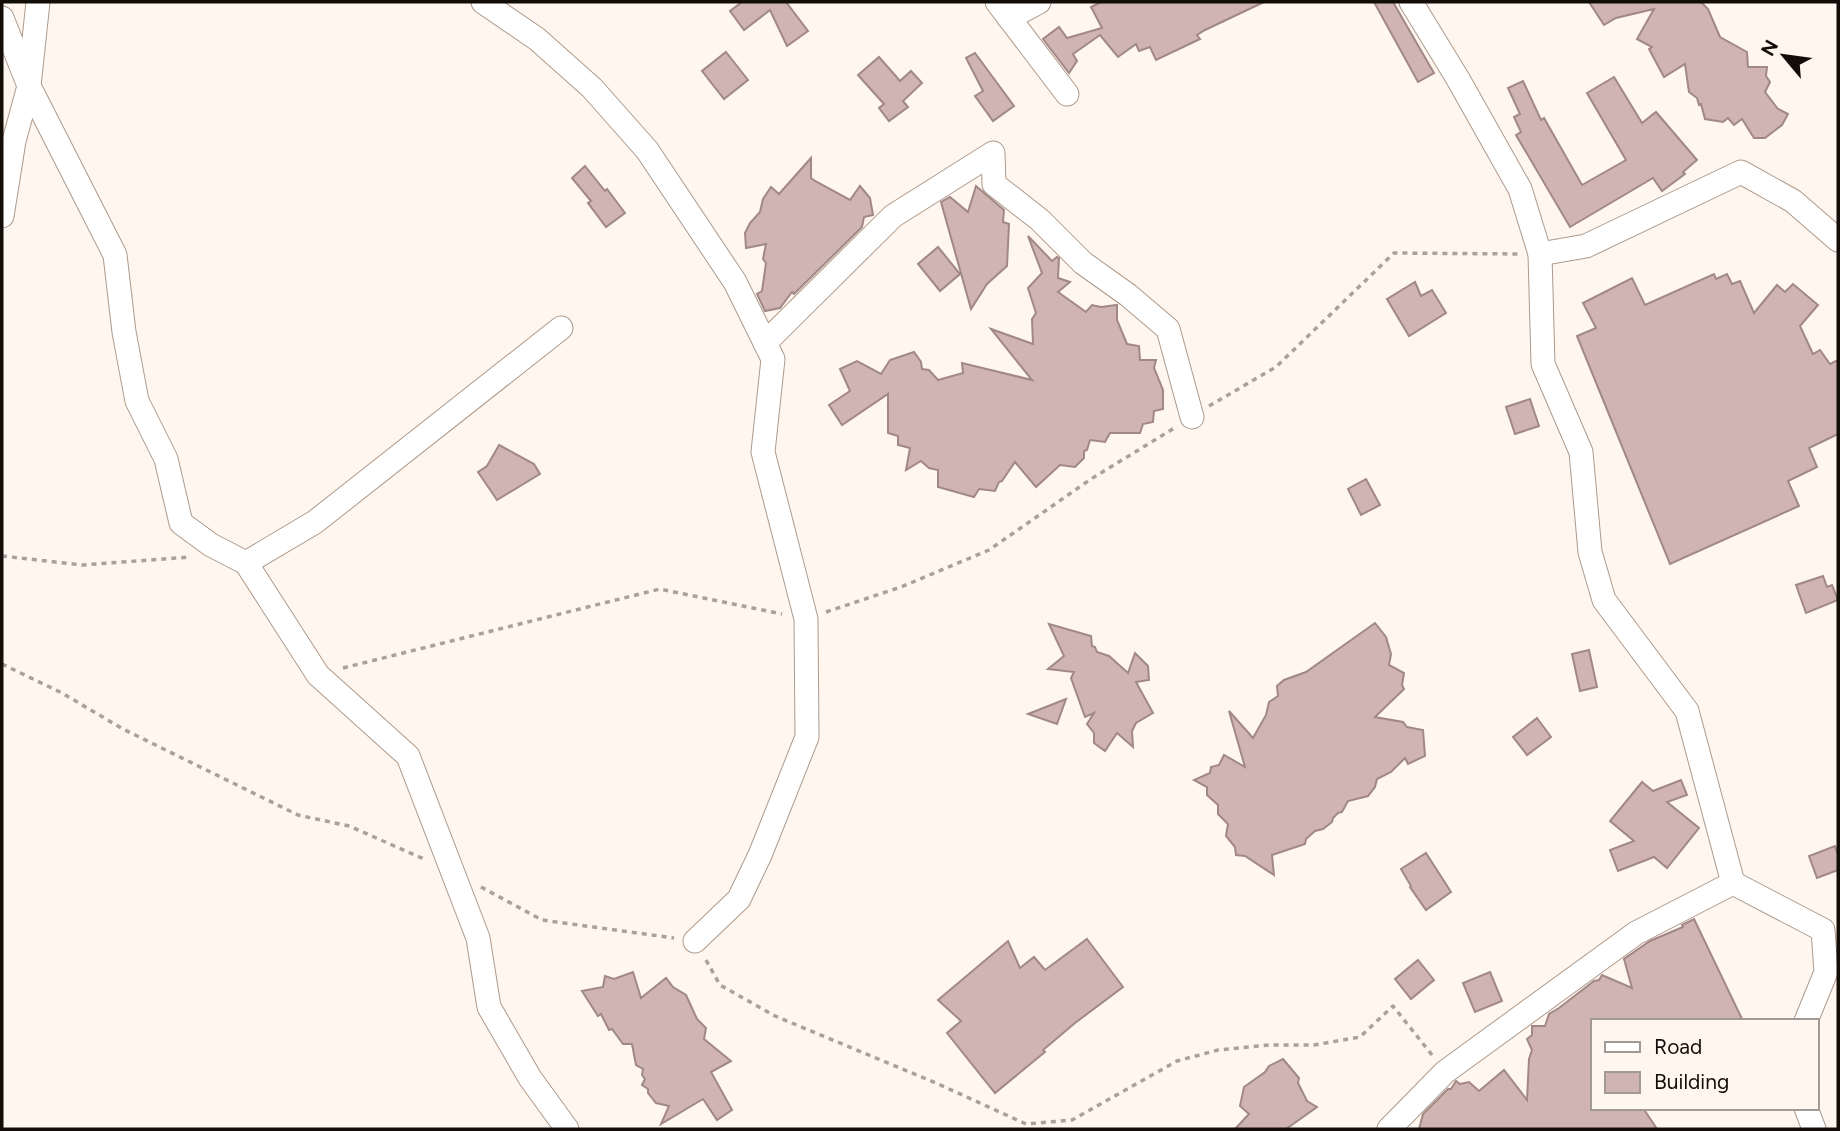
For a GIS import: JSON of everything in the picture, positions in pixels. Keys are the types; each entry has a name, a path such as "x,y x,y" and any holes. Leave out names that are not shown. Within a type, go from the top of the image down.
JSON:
{"street":[{"path":"2,216 14,141 29,86 38,2"},
{"path":"483,2 537,39 592,89 647,150 735,282 773,359 763,453 806,619 807,737 760,855 739,899 695,941"},
{"path":"1039,2 1003,10 1067,94"},
{"path":"1411,2 1520,189 1540,254 1543,364 1581,452 1590,552 1604,600 1687,712 1733,883 1823,930 1826,972 1807,1019"},
{"path":"2,18 29,86 115,255 124,332 137,401 166,459 181,523 211,545 237,559 317,675 408,756 478,937 489,1007 530,1078 567,1129"},
{"path":"765,343 892,216 993,153 994,184 1040,220 1083,263 1128,295 1168,329 1192,416"},
{"path":"1540,254 1586,246 1741,172 1793,201 1838,240"},
{"path":"237,559 315,522 561,328"},
{"path":"1388,1129 1445,1072 1636,933 1733,883"},
{"path":"1807,1110 1814,1129"}],"path":[{"path":"317,675 660,589 806,619 901,587 989,550 1091,479 1276,367 1394,253 1540,254"},
{"path":"2,556 82,565 237,559"},
{"path":"2,664 62,693 123,729 298,815 349,826 454,872 542,920 695,941 720,985 775,1016 1026,1124 1072,1120 1177,1061 1218,1050 1269,1045 1314,1045 1360,1037 1393,1006 1445,1072"}],"building":[{"path":"742,2 786,2 808,31 787,46 770,10 744,30 730,11"},
{"path":"1101,2 1264,2 1205,30 1197,35 1200,39 1156,60 1150,47 1139,51 1136,44 1118,57 1100,35 1073,54 1077,61 1069,73 1043,39 1059,27 1067,38 1102,28 1091,7"},
{"path":"1374,2 1393,2 1434,73 1418,82"},
{"path":"1589,2 1701,2 1708,9 1720,37 1747,52 1748,67 1767,67 1766,76 1770,82 1765,92 1778,109 1788,114 1782,125 1765,138 1754,138 1742,119 1734,125 1728,118 1723,122 1705,119 1701,104 1699,105 1697,98 1689,92 1685,64 1664,77 1649,49 1652,47 1637,39 1654,9 1616,18 1604,25"},
{"path":"726,52 748,80 724,99 702,71"},
{"path":"975,53 1014,106 993,121 975,96 983,91 966,58"},
{"path":"879,57 900,81 911,71 922,83 903,101 908,107 889,121 879,108 884,104 858,75"},
{"path":"1614,77 1642,123 1656,112 1697,160 1683,172 1685,174 1662,191 1653,178 1570,227 1516,135 1521,132 1514,117 1520,114 1508,88 1523,81 1541,120 1544,118 1582,185 1626,160 1587,93"},
{"path":"811,158 811,178 850,200 860,186 870,198 873,215 864,217 862,227 794,294 792,292 780,308 765,311 757,294 762,291 766,244 746,248 745,233 760,212 763,199 771,187 779,194"},
{"path":"585,166 625,213 606,227 588,203 591,201 572,178"},
{"path":"976,186 1004,210 1003,222 1009,224 1007,266 987,284 971,309 941,202 950,197 968,212"},
{"path":"1028,236 1052,261 1059,258 1058,278 1070,282 1058,292 1086,312 1092,305 1117,305 1117,320 1127,344 1139,346 1140,360 1156,360 1154,368 1163,390 1163,409 1154,411 1153,422 1143,424 1140,433 1110,433 1105,442 1090,440 1087,450 1084,451 1084,458 1075,467 1060,465 1036,487 1015,462 995,491 979,489 974,497 938,487 938,470 929,468 921,461 906,470 910,448 898,445 898,436 888,433 888,394 842,425 829,405 850,391 840,369 857,361 881,374 890,360 914,352 922,369 929,370 938,380 963,373 962,363 1032,380 991,329 1033,344 1032,319 1036,313 1028,288 1042,273"},
{"path":"938,247 960,274 940,291 918,264"},
{"path":"1714,274 1716,279 1727,274 1732,284 1740,281 1754,313 1777,285 1785,292 1793,284 1818,305 1800,326 1813,354 1820,350 1830,364 1838,360 1838,434 1809,448 1817,467 1788,481 1799,506 1670,564 1577,336 1596,328 1583,303 1632,278 1645,305"},
{"path":"1415,282 1421,296 1432,290 1446,313 1409,336 1387,299"},
{"path":"1530,399 1539,426 1515,434 1506,407"},
{"path":"499,445 534,464 540,474 497,500 478,472 487,466"},
{"path":"1366,479 1380,505 1361,515 1348,489"},
{"path":"1823,576 1827,587 1832,585 1838,600 1806,613 1796,585"},
{"path":"1375,623 1386,637 1391,654 1389,665 1404,673 1404,689 1375,717 1403,722 1407,727 1423,730 1425,756 1408,764 1405,758 1391,772 1377,779 1368,796 1348,801 1332,822 1315,831 1306,839 1305,844 1272,855 1274,875 1245,856 1236,855 1235,847 1226,836 1228,824 1218,814 1218,805 1207,795 1207,787 1194,780 1210,773 1211,767 1219,765 1224,755 1245,767 1229,711 1253,738 1266,715 1269,702 1278,696 1277,686 1284,680 1306,672"},
{"path":"1049,624 1091,636 1092,646 1097,652 1109,656 1128,673 1135,653 1148,666 1149,680 1136,682 1153,713 1136,723 1132,731 1133,747 1117,733 1105,751 1094,743 1094,733 1087,724 1094,713 1085,717 1071,678 1074,672 1048,669 1064,656"},
{"path":"1589,650 1597,687 1580,691 1572,654"},
{"path":"1066,699 1057,724 1028,714"},
{"path":"1537,718 1551,737 1527,755 1513,737"},
{"path":"1681,780 1687,795 1667,802 1699,828 1667,868 1654,857 1618,871 1610,850 1634,841 1610,821 1642,782 1653,791"},
{"path":"1835,846 1838,870 1817,878 1809,856"},
{"path":"1426,853 1451,892 1426,910 1401,869"},
{"path":"1694,919 1742,1019 1591,1019 1591,1110 1644,1110 1657,1129 1419,1129 1423,1114 1451,1089 1456,1081 1460,1084 1469,1082 1479,1091 1504,1070 1527,1100 1532,1050 1527,1039 1532,1035 1532,1026 1545,1026 1549,1014 1599,980 1602,975 1632,988 1624,959 1650,941 1683,927 1682,925"},
{"path":"1087,939 1123,987 1075,1023 995,1093 947,1033 961,1021 938,1000 1008,941 1020,968 1034,957 1045,970"},
{"path":"1418,960 1434,980 1411,999 1395,979"},
{"path":"633,972 641,998 666,978 673,987 686,995 697,1019 706,1028 704,1039 731,1061 711,1072 732,1110 717,1120 703,1099 661,1124 669,1106 656,1103 648,1093 648,1089 642,1085 645,1079 642,1075 643,1069 636,1065 632,1044 623,1044 612,1029 609,1030 601,1014 598,1016 582,991 603,987 605,976 614,979"},
{"path":"1490,972 1502,1001 1475,1012 1463,983"},
{"path":"1283,1059 1299,1078 1298,1083 1307,1101 1317,1107 1286,1129 1235,1129 1249,1114 1240,1106 1244,1087 1269,1066"}]}
